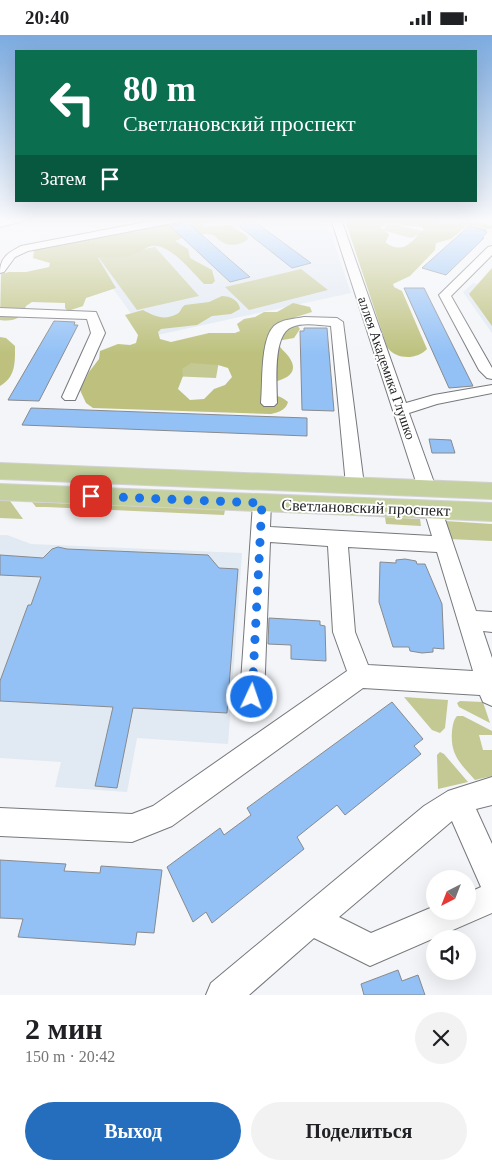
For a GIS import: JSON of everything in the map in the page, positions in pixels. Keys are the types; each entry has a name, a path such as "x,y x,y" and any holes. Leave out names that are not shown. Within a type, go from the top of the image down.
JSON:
{"main road":[{"name":"Светлановский проспект","path":"0,471 13,486 262,503 430,499 492,491"},
{"name":"Светлановский проспект","path":"13,486 355,485 492,513"}],"street":[{"name":"аллея Академика Глушко","path":"351,264 401,410 490,689"},
{"path":"477,264 445,295 486,371 492,375"},
{"path":"0,313 92,315 98,333 70,397"},
{"path":"269,403 272,342 279,329 289,323 304,321 337,322 355,485"},
{"path":"401,410 434,400 492,389"},
{"path":"261,534 444,545"},
{"path":"337,538 344,633 360,676"},
{"path":"468,620 492,621"},
{"path":"0,822 132,829 162,816 360,676 490,689"},
{"path":"223,995 434,816 458,801 492,791"},
{"path":"458,801 492,877"},
{"path":"476,905 492,898"},
{"path":"312,920 370,950 440,920"}],"lane":[{"path":"252,697 262,503"}],"shaded area":[{"path":"95,264 341,264 351,293 148,337"},
{"path":"473,283 492,288 492,333 463,292"},
{"path":"0,535 7,535 31,544 242,553 228,744 137,738 127,792 55,787 61,762 0,758"}],"green space":[{"path":"50,264 101,264 116,288 86,298 83,306 68,311 65,308 65,303 32,302 26,306 22,314 16,319 0,320 1,274 26,272 49,267"},
{"path":"103,264 170,264 199,296 137,310"},
{"path":"185,264 201,264 212,270 215,281 212,284 204,284"},
{"path":"359,264 422,264 410,276 393,284 394,287 402,291 427,349 418,355 407,357 396,354 387,347"},
{"path":"492,268 492,326 469,294"},
{"path":"301,269 328,290 249,310 225,287"},
{"path":"222,296 228,297 236,301 240,309 231,314 212,316 197,325 161,329 158,332 160,339 171,342 209,333 235,333 240,331 237,324 244,319 255,317 264,312 277,312 293,303 310,307 312,312 293,319 300,329 294,338 277,341 292,364 291,374 281,380 263,384 261,387 288,402 284,409 271,414 93,408 86,403 80,390 89,372 99,359 100,351 118,344 130,345 136,343 138,335 125,315 143,310 155,316 168,317 180,312 185,305 209,302","holes":["191,363 218,365 228,368 232,377 225,385 214,389 204,399 190,400 178,389 183,376 182,369"]},
{"path":"0,337 6,338 15,346 15,352 12,374 0,386"},
{"path":"175,359 219,361 216,378 170,376"},
{"path":"0,501 10,501 23,519 0,518"},
{"path":"32,502 225,510 224,515 36,507"},
{"path":"385,517 420,519 421,526 386,524"},
{"path":"445,521 492,524 492,541 449,539"},
{"path":"404,697 448,700 445,728 440,733 432,730"},
{"path":"460,701 483,702 490,723 459,707 457,703"},
{"path":"457,716 463,716 492,731 492,735 479,735 483,750 492,750 492,776 475,780 454,753 452,731"},
{"path":"440,752 444,754 468,782 438,789 437,755"}],"building":[{"path":"210,264 235,264 250,277 230,282"},
{"path":"287,264 308,264 292,268"},
{"path":"427,264 458,264 446,275 422,268"},
{"path":"404,288 424,288 473,386 449,388"},
{"path":"54,321 75,322 74,325 78,325 39,401 8,400"},
{"path":"304,328 327,328 334,411 302,410 300,331 304,331"},
{"path":"31,408 307,418 307,436 22,425"},
{"path":"429,439 451,440 455,453 432,453"},
{"path":"58,547 67,549 208,555 219,568 238,569 227,713 133,708 117,788 95,786 113,707 0,701 0,681 28,605 31,605 41,577 0,575 0,555 43,558 52,549"},
{"path":"396,560 416,561 417,564 425,564 442,604 444,649 433,648 433,652 422,653 410,651 409,647 393,647 379,602 380,562 396,563"},
{"path":"269,618 320,621 320,625 325,626 326,661 291,659 291,645 268,644"},
{"path":"392,702 423,739 414,746 421,754 345,815 337,805 297,837 304,849 212,923 206,912 193,922 167,867 220,828 224,835 251,815 247,808"},
{"path":"0,860 66,864 64,871 100,873 101,866 162,870 154,933 137,932 135,945 18,937 23,919 0,918"},
{"path":"398,970 402,981 418,975 425,995 364,995 361,984"}],"route":[{"path":"91,496 262,503 252,697"}]}
